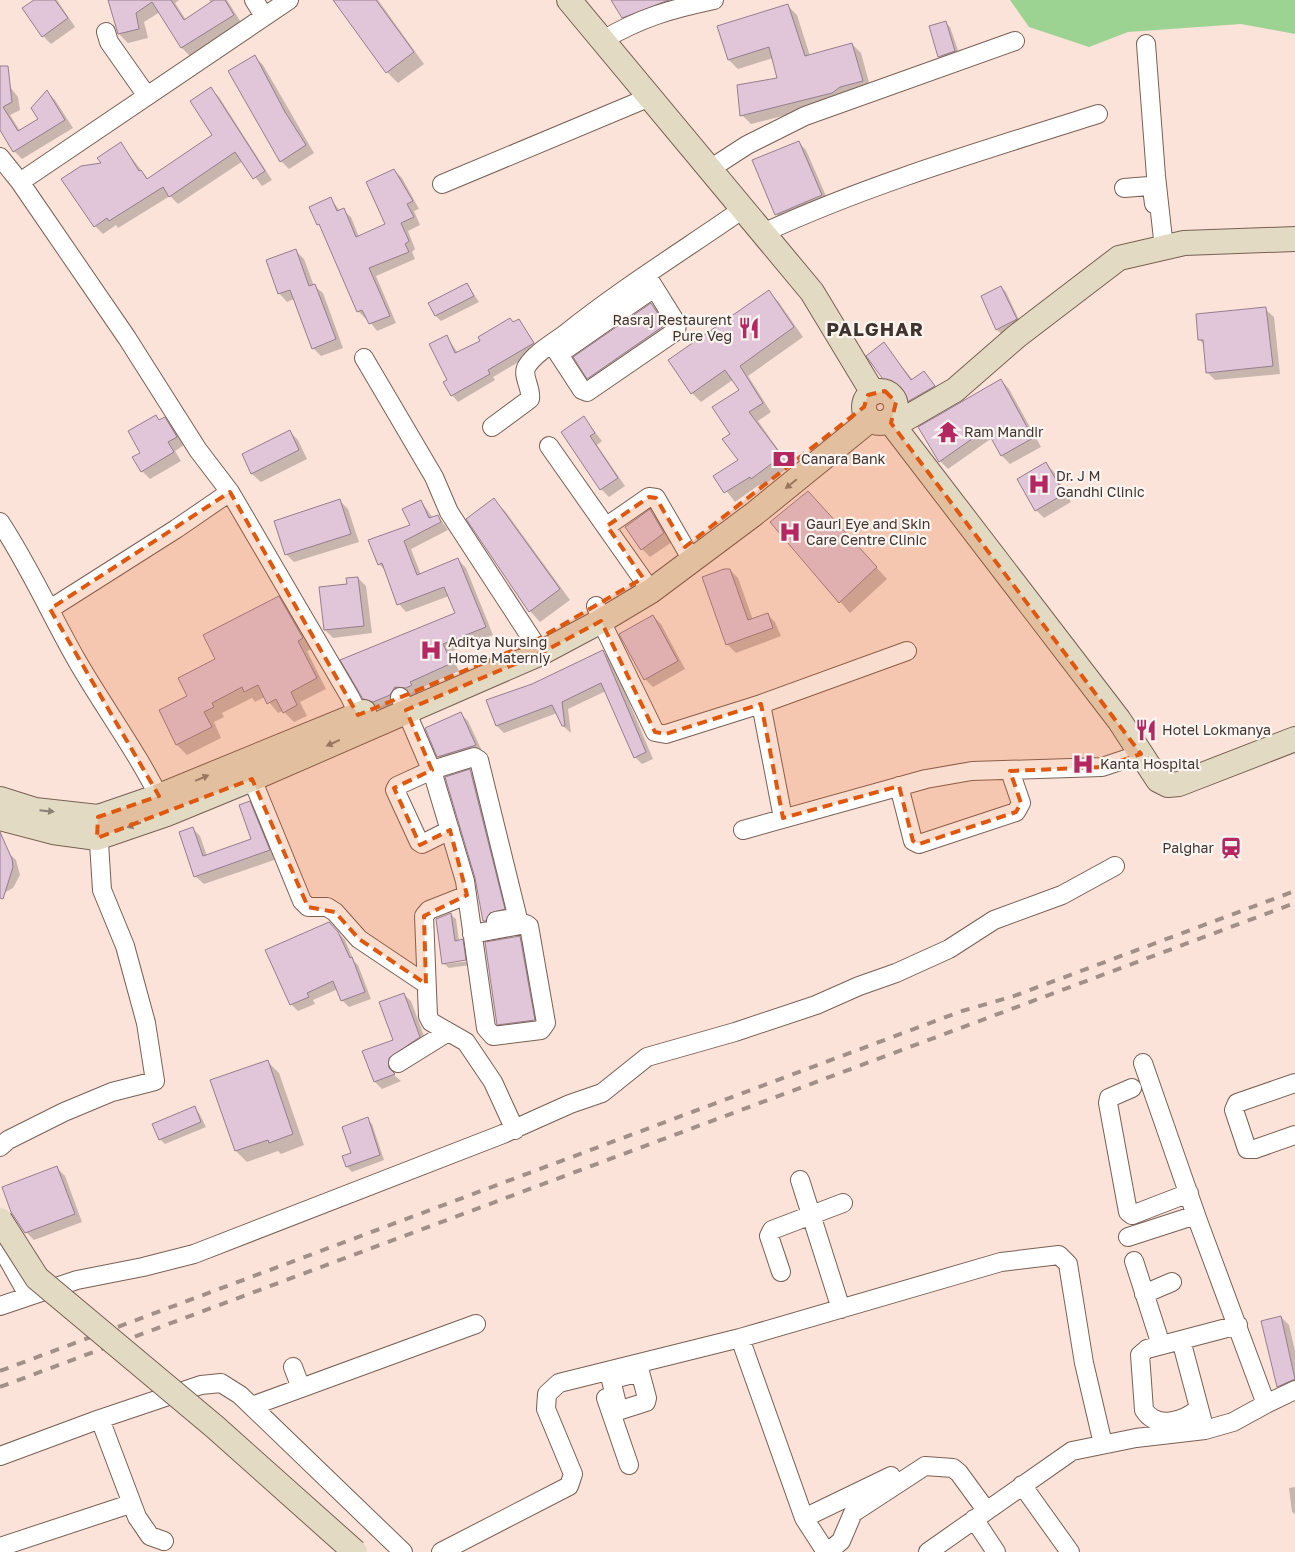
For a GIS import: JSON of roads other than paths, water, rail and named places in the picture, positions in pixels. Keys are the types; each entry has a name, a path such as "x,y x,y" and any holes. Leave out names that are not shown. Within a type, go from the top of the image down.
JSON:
{"street":[{"path":"254,0 264,16"},
{"path":"20,182 289,0"},
{"path":"602,40 632,22 676,8 714,0"},
{"path":"578,3 602,40 812,292 874,410 1119,720 1158,780 1168,785 1179,784 1295,738"},
{"path":"106,32 109,42 147,96"},
{"path":"710,169 748,145 805,116 1015,41"},
{"path":"1146,44 1161,248"},
{"path":"442,184 650,97"},
{"path":"763,233 815,208 941,164 1098,114"},
{"path":"0,156 128,338 198,450 230,492 362,722"},
{"path":"1124,188 1149,186 1152,188 1161,248"},
{"path":"492,427 530,399 531,391 524,373 527,366 555,349 586,317 650,282 743,209"},
{"path":"874,410 905,419 955,390 1017,336 1119,258 1184,243 1295,239"},
{"path":"555,349 582,390 587,392 676,331 678,324 650,282"},
{"path":"364,358 434,477 449,512 537,647"},
{"path":"0,818 53,832 98,828 163,805 537,647 647,584 688,553 754,514 874,410"},
{"path":"549,446 647,584"},
{"path":"50,609 176,529 230,492"},
{"path":"607,526 649,497 656,498 688,553"},
{"path":"0,522 19,551 76,659 147,772 163,805"},
{"path":"599,613 655,732 666,734 761,704 907,651"},
{"path":"403,704 432,770 465,881 471,929 486,1028 493,1036 541,1030 546,1023 529,926 526,924 471,929"},
{"path":"761,704 783,818"},
{"path":"742,830 926,779 972,771 1102,767 1141,754"},
{"path":"450,830 422,844 419,842 395,790 398,786 432,770 474,757 480,760 517,915 514,918 471,929"},
{"path":"250,769 302,901 308,907 327,907 335,912 359,939 426,984"},
{"path":"899,786 913,841 919,844 1016,812 1021,803 1010,771"},
{"path":"0,799 98,828"},
{"path":"0,1146 64,1112 112,1092 155,1081 146,1024 128,955 102,890 98,828"},
{"path":"0,1306 77,1280 143,1267 194,1254 515,1130 570,1104 602,1093 647,1057 735,1032 789,1014 896,973 949,949 994,920 1062,895 1115,866"},
{"path":"467,895 429,910 424,916 428,1016 431,1022 466,1042 493,1082 515,1130"},
{"path":"398,1063 448,1032"},
{"path":"1143,1063 1196,1215 1266,1404"},
{"path":"1295,1083 1237,1103 1234,1110 1247,1149 1255,1150 1295,1135"},
{"path":"1132,1088 1110,1098 1108,1103 1128,1212 1132,1215 1189,1193"},
{"path":"800,1180 841,1309"},
{"path":"781,1272 769,1236 772,1230 843,1203"},
{"path":"1128,1236 1196,1215"},
{"path":"0,1220 37,1278 215,1427 355,1552"},
{"path":"0,1245 28,1295"},
{"path":"441,1552 569,1486 573,1474 546,1409 547,1394 559,1383 603,1379 1001,1262 1059,1255 1068,1264 1084,1363 1103,1444"},
{"path":"1134,1261 1161,1345"},
{"path":"1144,1294 1172,1282"},
{"path":"252,1406 476,1324"},
{"path":"1199,1408 1186,1418 1163,1422 1155,1421 1148,1415 1144,1410 1140,1355 1147,1349 1238,1325"},
{"path":"740,1338 804,1518 828,1552 841,1542 853,1513 925,1466 953,1468 959,1473 980,1514 996,1552"},
{"path":"1181,1340 1205,1430"},
{"path":"293,1366 301,1388"},
{"path":"603,1379 618,1408 621,1410 646,1402 647,1398 640,1368"},
{"path":"603,1379 629,1465"},
{"path":"0,1456 100,1419 201,1385 220,1383 240,1394 403,1552"},
{"path":"928,1552 1072,1451 1103,1444 1205,1430 1233,1422 1295,1390"},
{"path":"100,1419 130,1504 150,1536 164,1541"},
{"path":"804,1518 921,1462"},
{"path":"1022,1485 1070,1552"},
{"path":"0,1547 130,1504"}],"railway":[{"path":"0,1371 962,1011 1014,996 1295,891"},
{"path":"0,1387 1295,903"}],"place":[{"name":"Rasraj Restaurent Pure Veg","path":"749,328"},
{"name":"Ram Mandir","path":"948,432"},
{"name":"Canara Bank","path":"784,459"},
{"name":"Dr. J M Gandhi Clinic","path":"1039,484"},
{"name":"Gauri Eye and Skin Care Centre Clinic","path":"790,532"},
{"name":"Aditya Nursing Home Materniy","path":"431,650"},
{"name":"Hotel Lokmanya","path":"1146,730"},
{"name":"Kanta Hospital","path":"1083,764"},
{"name":"Palghar","path":"1231,848"}],"district":[{"name":"PALGHAR","path":"875,329"}]}
